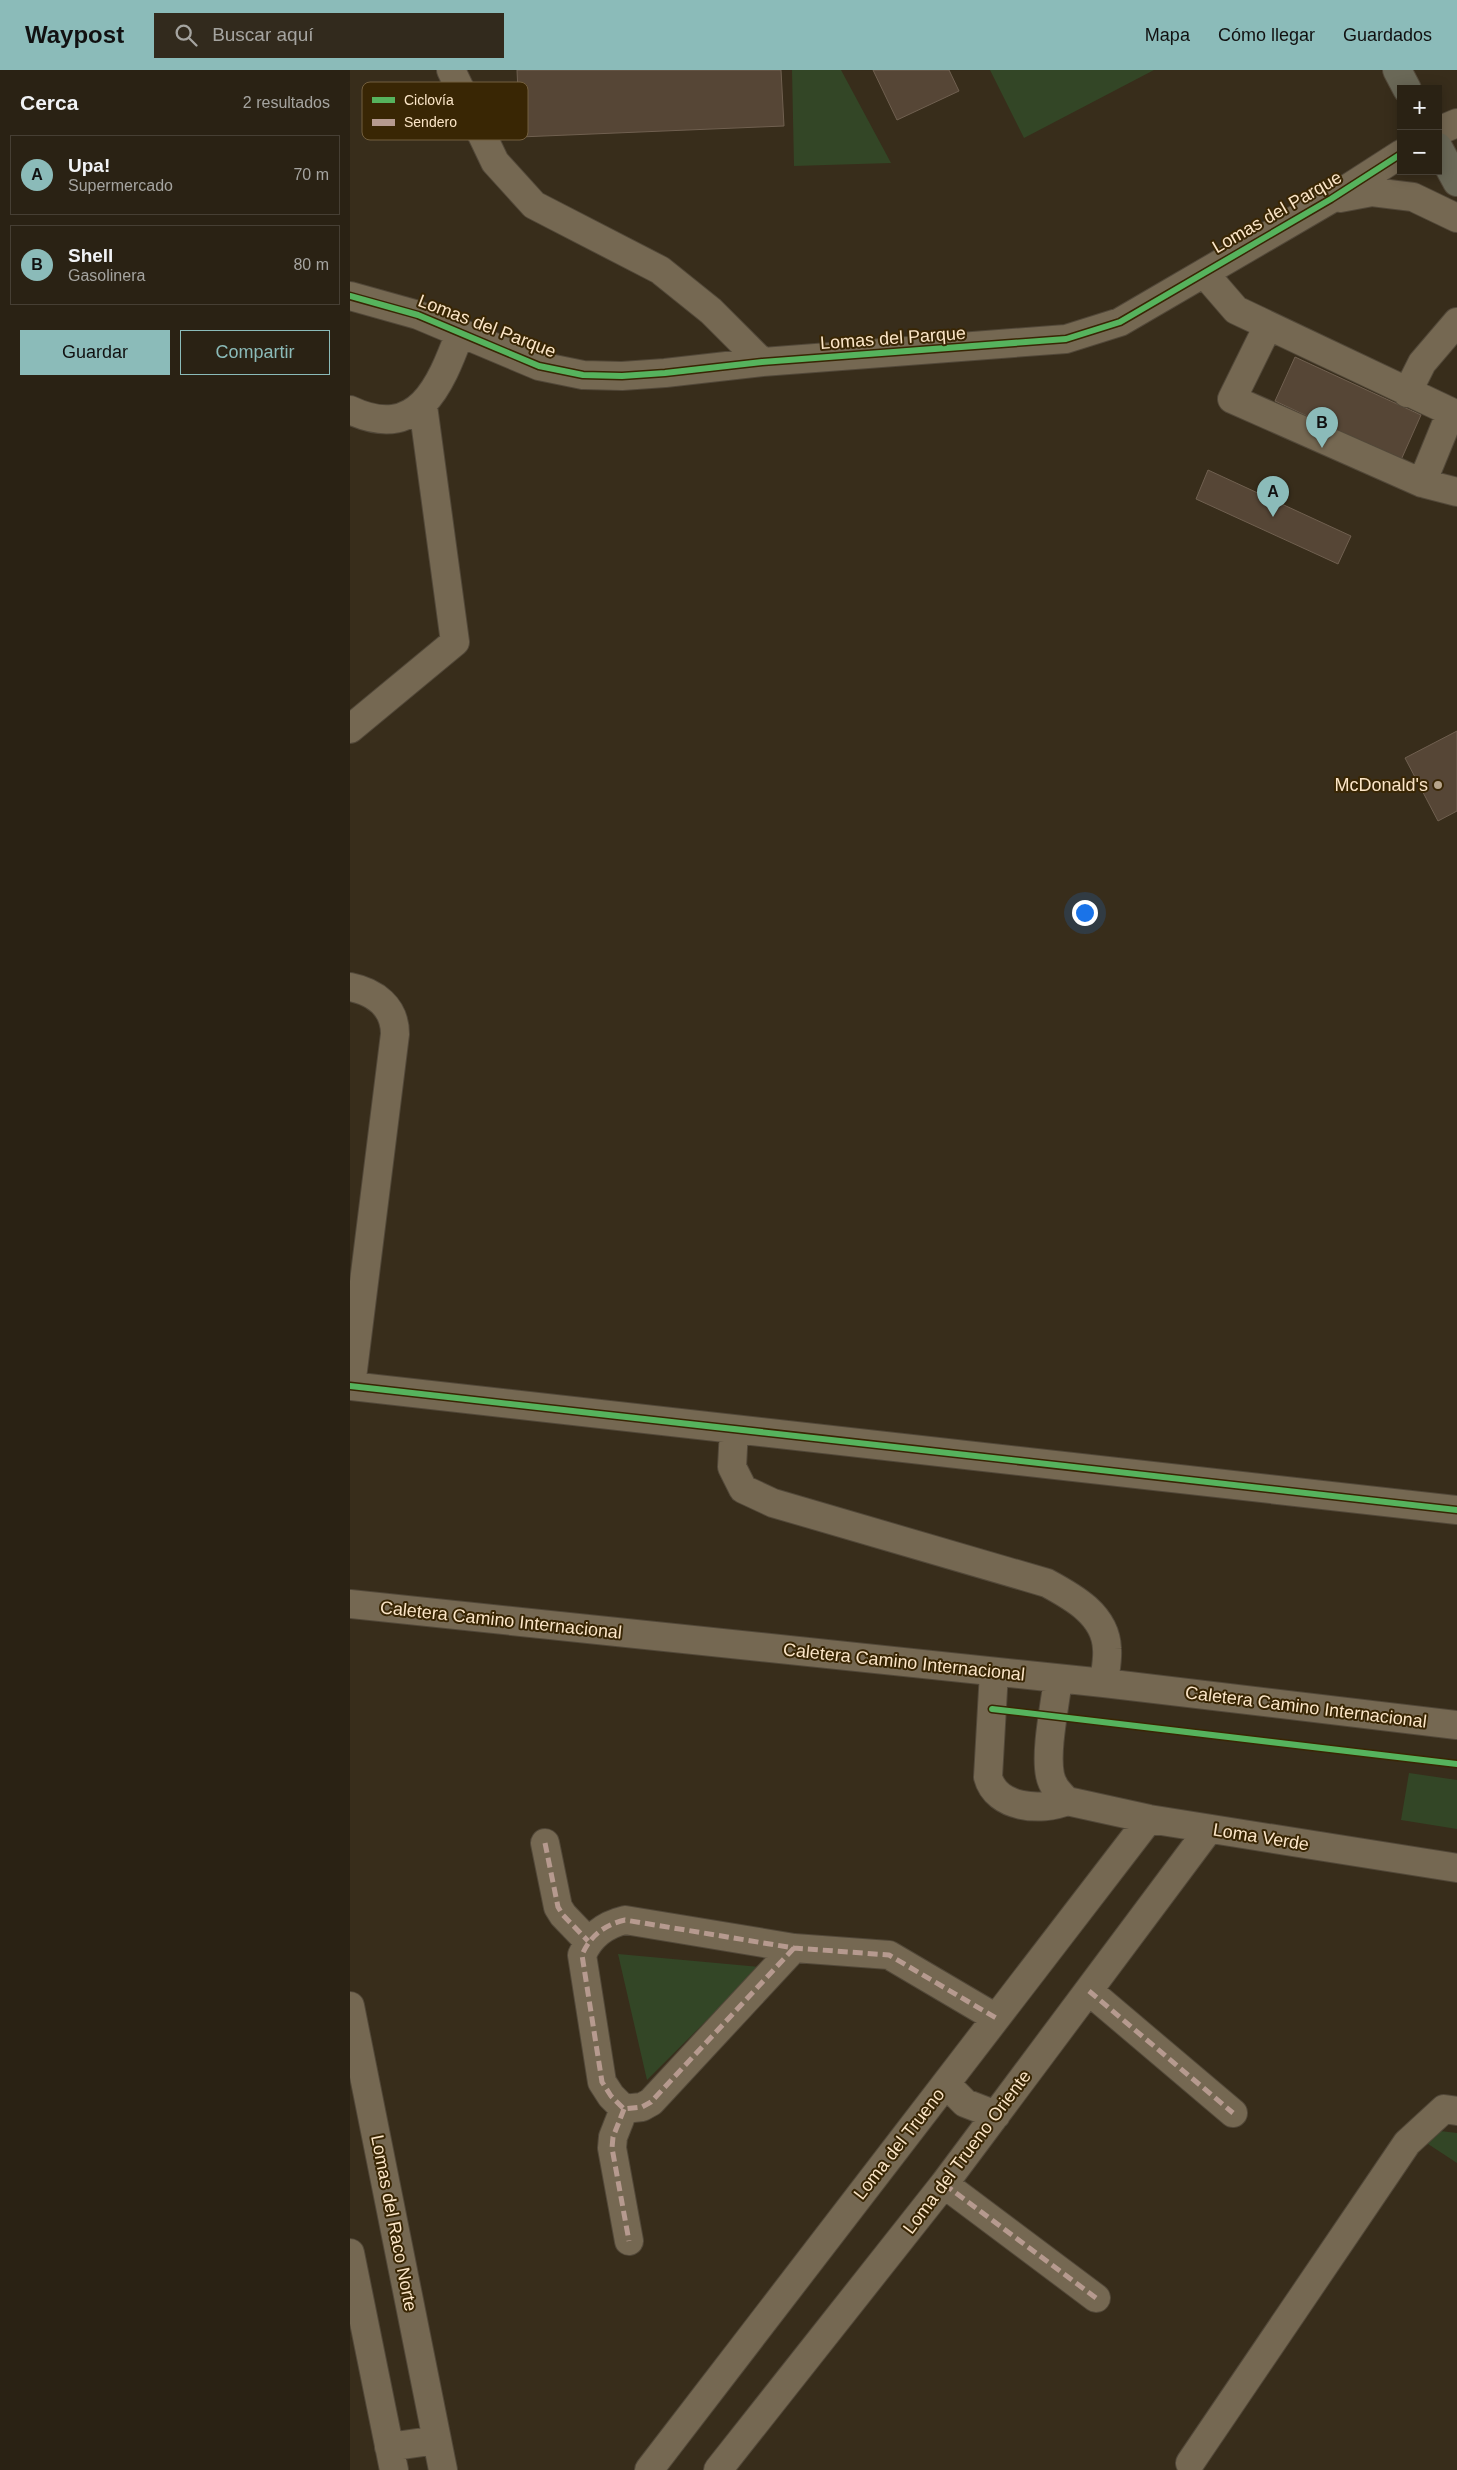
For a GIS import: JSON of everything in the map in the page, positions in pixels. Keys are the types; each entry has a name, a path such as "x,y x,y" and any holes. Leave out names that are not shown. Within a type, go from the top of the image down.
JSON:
{"main road":[{"path":"1397,70 1406,85"},
{"path":"1442,154 1457,182"}],"street":[{"path":"451,70 457,82"},
{"path":"1442,128 1457,122"},
{"path":"484,140 495,162 534,205 660,270 711,311 762,362"},
{"name":"Lomas del Parque","path":"351,298 418,315 539,366 582,375 622,376 665,373 762,362 1066,339 1120,322 1331,199 1397,157"},
{"name":"Lomas del Parque","path":"1331,199 1372,192 1413,197 1457,218"},
{"path":"1204,273 1236,310 1407,393 1451,412 1422,483"},
{"path":"1407,393 1422,363 1457,322"},
{"path":"1268,326 1232,399 1422,483 1457,492"},
{"name":"Lomas del Parque","path":"350,410 368,418 387,420 406,416 423,406 434,391 448,364 460,332"},
{"path":"350,729 455,642 423,406"},
{"path":"350,987 368,991 382,1001 395,1024 351,1386 1457,1510"},
{"path":"734,1430 732,1467 743,1489 773,1503 1047,1584 1079,1600 1101,1626 1108,1647 1104,1683"},
{"name":"Caletera Camino Internacional","path":"350,1604 1104,1683 1457,1725"},
{"name":"Loma Verde","path":"994,1672 988,1777 991,1787 997,1795 1016,1803 1048,1807 1067,1801 1149,1819 1457,1868"},
{"path":"1058,1679 1049,1762 1050,1776 1057,1791 1067,1801"},
{"name":"Loma del Trueno","path":"649,2470 1149,1819"},
{"name":"Loma del Trueno Oriente","path":"718,2470 944,2184 1089,1992 1208,1829"},
{"path":"545,1843 558,1907 588,1942"},
{"path":"624,2109 602,2082 582,1955 588,1942 612,1923 625,1920 794,1948 889,1955 996,2018"},
{"path":"624,2109 642,2108 651,2102 794,1948"},
{"path":"1089,1992 1233,2113"},
{"name":"Lomas del Raco Norte","path":"350,2006 443,2470"},
{"path":"946,2084 965,2103 996,2115"},
{"path":"624,2109 613,2136 612,2148 629,2241"},
{"path":"1190,2462 1407,2143 1444,2109 1457,2111"},
{"path":"944,2184 1096,2298"},
{"path":"350,2254 392,2459 437,2440"}],"green space":[{"path":"792,70 841,70 891,163 794,166"},
{"path":"990,70 1154,70 1024,138"},
{"path":"1409,1773 1457,1780 1457,1829 1401,1820"},
{"path":"618,1954 760,1967 647,2080"},
{"path":"1432,2130 1457,2133 1457,2163 1422,2140"}],"building":[{"path":"517,70 781,70 784,126 528,137 528,82 518,82"},
{"path":"873,70 949,70 959,91 897,120"},
{"path":"1295,357 1421,415 1401,460 1275,401"},
{"path":"1208,470 1351,536 1338,564 1196,499"},
{"name":"McDonald's","path":"1457,731 1457,811 1438,821 1405,758"}],"marked path":[{"path":"545,1843 558,1907 563,1915 588,1941"},
{"path":"794,1948 651,2102 642,2107 624,2109 611,2096 602,2082 582,1955 589,1942 599,1932 604,1928 625,1920 794,1948 889,1955 996,2018"},
{"path":"1089,1991 1233,2113"},
{"path":"624,2109 613,2137 612,2148 629,2241"},
{"path":"944,2184 1096,2298"}],"cycle path":[{"path":"350,296 418,315 539,366 583,375 622,376 665,373 762,362 1066,339 1120,322 1331,199 1397,157"},
{"path":"350,1386 1457,1510"},
{"path":"992,1709 1457,1764"}],"place":[{"name":"Shell","path":"1322,448"},
{"name":"Upa!","path":"1273,517"},
{"name":"McDonald's","path":"1438,785"}]}
